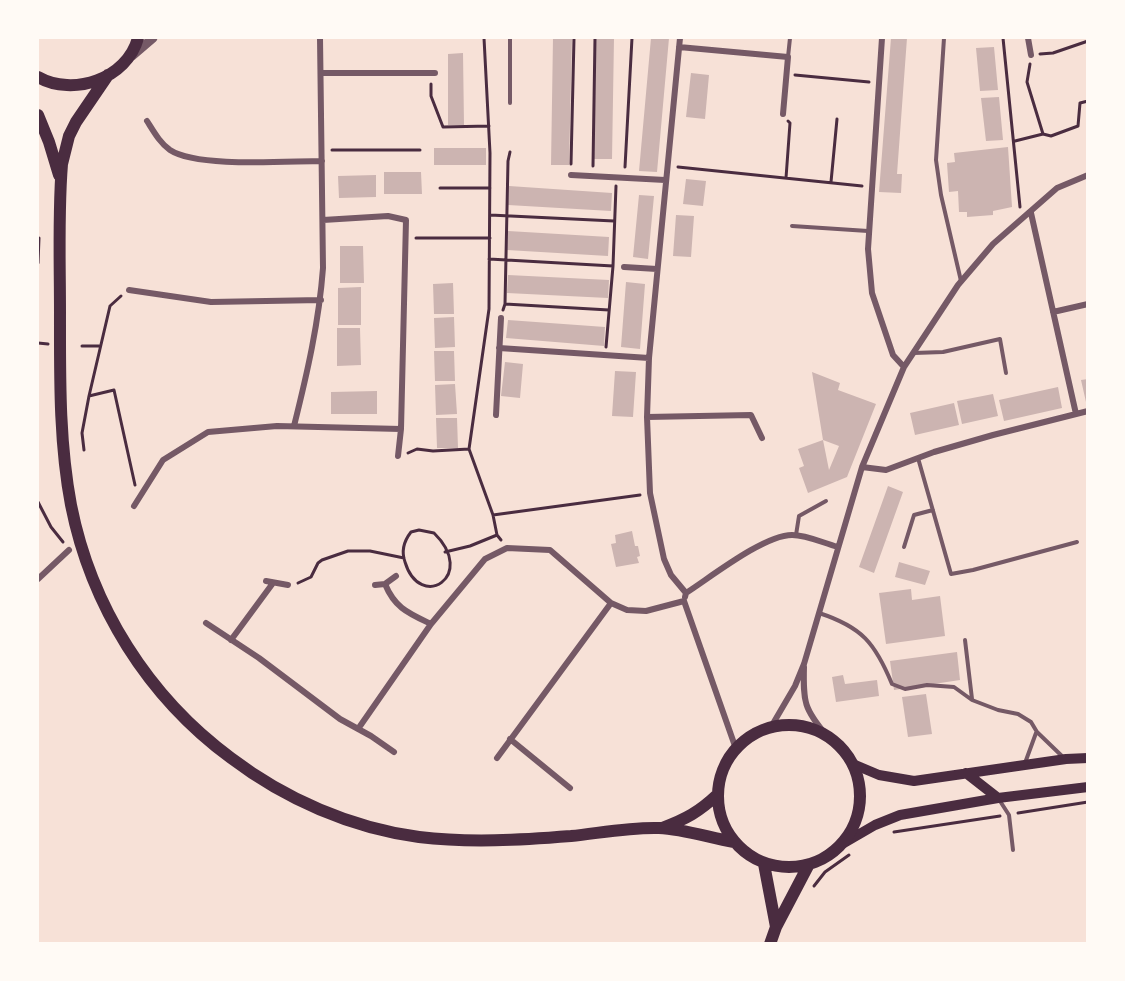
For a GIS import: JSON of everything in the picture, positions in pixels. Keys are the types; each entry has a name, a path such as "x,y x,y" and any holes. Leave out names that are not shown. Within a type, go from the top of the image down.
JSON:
{"main road":[{"path":"38,77 66,86 88,84 108,75 123,63 138,38"},
{"path":"108,75 76,122 65,151 61,182 62,418 71,504 77,531 96,587 125,645 165,699 191,726 251,774 316,808 343,819 417,837 459,840 544,838 661,828 686,819 702,809 718,794"},
{"path":"38,115 61,182"},
{"path":"847,848 860,805 860,784 853,764 842,748 827,736 809,728 790,725 771,727 752,735 736,749 726,762 720,778 719,812 725,828 734,842 748,855 764,864 786,868 808,866 847,848 875,825 900,815 998,798 1088,787"},
{"path":"853,764 879,775 914,781 1066,759 1088,758"},
{"path":"966,773 998,798"},
{"path":"661,828 734,842"},
{"path":"764,864 776,927"},
{"path":"770,944 776,927 808,866"}],"street":[{"path":"123,63 153,38"},
{"path":"294,426 317,330 321,300 323,220 320,38"},
{"path":"680,38 649,358 647,417 650,493 664,559 685,597 736,749"},
{"path":"882,38 868,231 872,293 892,354 904,368"},
{"path":"1028,38 1031,55"},
{"path":"679,47 789,57 783,114"},
{"path":"321,73 432,73"},
{"path":"147,121 161,142 171,151 203,161 322,161"},
{"path":"571,175 665,180"},
{"path":"771,727 795,686 804,664 862,467 904,368 961,282 993,244 1057,188 1088,175"},
{"path":"1031,213 1076,414"},
{"path":"323,220 388,216 406,220 401,429 398,456"},
{"path":"624,267 657,269"},
{"path":"129,290 211,302 321,300"},
{"path":"1053,312 1088,304"},
{"path":"496,415 501,318"},
{"path":"499,348 649,358"},
{"path":"862,467 886,470 993,435 1088,411"},
{"path":"647,417 751,415 762,438"},
{"path":"134,506 162,460 207,432 294,426 401,429"},
{"path":"358,729 431,624 485,559 507,548 550,550 610,603 636,611 656,609 685,597 760,545 775,538 796,535 837,547"},
{"path":"38,579 69,550"},
{"path":"375,585 385,584 396,576"},
{"path":"231,640 269,582 288,585"},
{"path":"385,584 391,598 402,609 431,624"},
{"path":"497,758 610,603"},
{"path":"206,623 259,658 340,719 394,752"},
{"path":"804,664 806,703 811,717 827,736"},
{"path":"510,739 570,788"}],"lane":[{"path":"510,38 510,103"},
{"path":"789,57 790,38"},
{"path":"944,38 936,160 941,195 961,282"},
{"path":"792,226 868,231"},
{"path":"914,353 943,352 1000,339 1006,373"},
{"path":"918,458 951,574 1077,542"},
{"path":"796,535 799,516 826,501"},
{"path":"904,547 914,515 933,510"},
{"path":"818,613 839,620 865,635 883,663 892,684 905,688 927,685 954,687 972,700 1018,714 1031,722 1036,732 1066,759"},
{"path":"965,640 972,700"},
{"path":"1024,765 1036,732"},
{"path":"998,798 1008,815 1013,850"}],"path":[{"path":"484,38 489,126 489,309 469,449 493,515 497,535 507,548"},
{"path":"571,175 574,38"},
{"path":"592,176 595,38"},
{"path":"625,178 632,38"},
{"path":"1003,38 1015,141 1021,221"},
{"path":"1043,134 1027,82 1031,55 1053,53 1086,40"},
{"path":"432,73 431,96 443,127 489,126"},
{"path":"787,74 878,83"},
{"path":"1015,141 1043,134 1051,136 1078,126 1080,103 1088,101"},
{"path":"783,114 790,123 786,178"},
{"path":"831,183 837,118"},
{"path":"321,150 420,150"},
{"path":"501,318 505,304 510,152"},
{"path":"667,166 871,187"},
{"path":"605,355 613,266 616,178"},
{"path":"440,188 490,188"},
{"path":"490,215 615,221"},
{"path":"38,263 39,238"},
{"path":"405,238 490,238"},
{"path":"489,259 624,267"},
{"path":"84,450 82,433 99,346 110,306 129,290"},
{"path":"505,304 609,310"},
{"path":"38,343 46,344"},
{"path":"82,346 99,346"},
{"path":"89,396 114,390 138,499"},
{"path":"398,456 417,449 433,451 469,449"},
{"path":"493,515 650,493"},
{"path":"38,502 51,527 69,550"},
{"path":"419,530 434,532 447,551 451,559 448,574 444,581 433,587 422,585 410,574 403,551 407,537 411,532 419,530"},
{"path":"447,551 470,546 497,535"},
{"path":"288,585 312,577 318,563 322,560 348,551 370,551 404,558"},
{"path":"888,833 1088,802"},
{"path":"812,889 847,848"}],"building":[{"path":"553,38 572,38 569,165 551,165"},
{"path":"596,38 614,38 612,159 594,159"},
{"path":"651,38 669,38 657,172 639,171"},
{"path":"891,38 907,38 897,174 902,174 901,193 879,192"},
{"path":"994,47 998,90 980,91 976,48"},
{"path":"463,53 464,125 448,125 448,54"},
{"path":"691,73 709,75 705,119 686,117"},
{"path":"999,97 1003,140 986,141 981,98"},
{"path":"1008,147 1012,207 993,211 993,215 967,217 967,212 959,212 958,191 949,192 947,163 955,162 954,153"},
{"path":"434,148 486,148 486,165 434,165"},
{"path":"384,172 421,172 422,194 384,194"},
{"path":"376,175 376,197 339,198 338,176"},
{"path":"686,179 706,181 703,206 683,204"},
{"path":"509,186 612,193 611,211 508,205"},
{"path":"639,195 654,196 648,259 633,257"},
{"path":"676,215 694,216 691,257 673,256"},
{"path":"508,231 609,237 608,256 507,250"},
{"path":"340,246 363,246 364,283 340,283"},
{"path":"508,275 609,280 608,298 507,293"},
{"path":"626,282 645,284 640,349 621,347"},
{"path":"453,283 454,314 434,314 433,284"},
{"path":"361,287 361,325 338,325 338,288"},
{"path":"454,317 455,347 435,348 434,318"},
{"path":"508,320 605,327 604,346 506,338"},
{"path":"337,328 360,328 361,365 337,366"},
{"path":"434,351 454,351 455,381 435,381"},
{"path":"505,362 523,364 520,398 501,396"},
{"path":"615,371 636,372 633,417 612,416"},
{"path":"812,372 840,383 838,390 876,404 847,477 808,493 799,468 804,466 798,449 823,440","holes":["823,440 839,446 829,470"]},
{"path":"1088,379 1088,402 1086,402 1081,380"},
{"path":"455,384 457,414 436,415 435,385"},
{"path":"1058,387 1062,408 1004,421 999,400"},
{"path":"377,391 377,414 331,414 331,392"},
{"path":"993,394 998,416 962,424 957,401"},
{"path":"954,403 959,425 915,435 910,413"},
{"path":"436,418 457,418 458,448 437,448"},
{"path":"888,486 903,492 874,573 859,567"},
{"path":"632,531 635,546 638,546 639,563 616,567 611,544 616,543 615,535"},
{"path":"899,562 930,571 925,585 895,577"},
{"path":"911,589 912,600 940,596 945,636 886,644 879,593"},
{"path":"957,652 960,680 894,690 890,661"},
{"path":"843,675 845,684 877,680 879,696 836,702 832,677"},
{"path":"926,694 932,734 908,737 902,697"}]}
